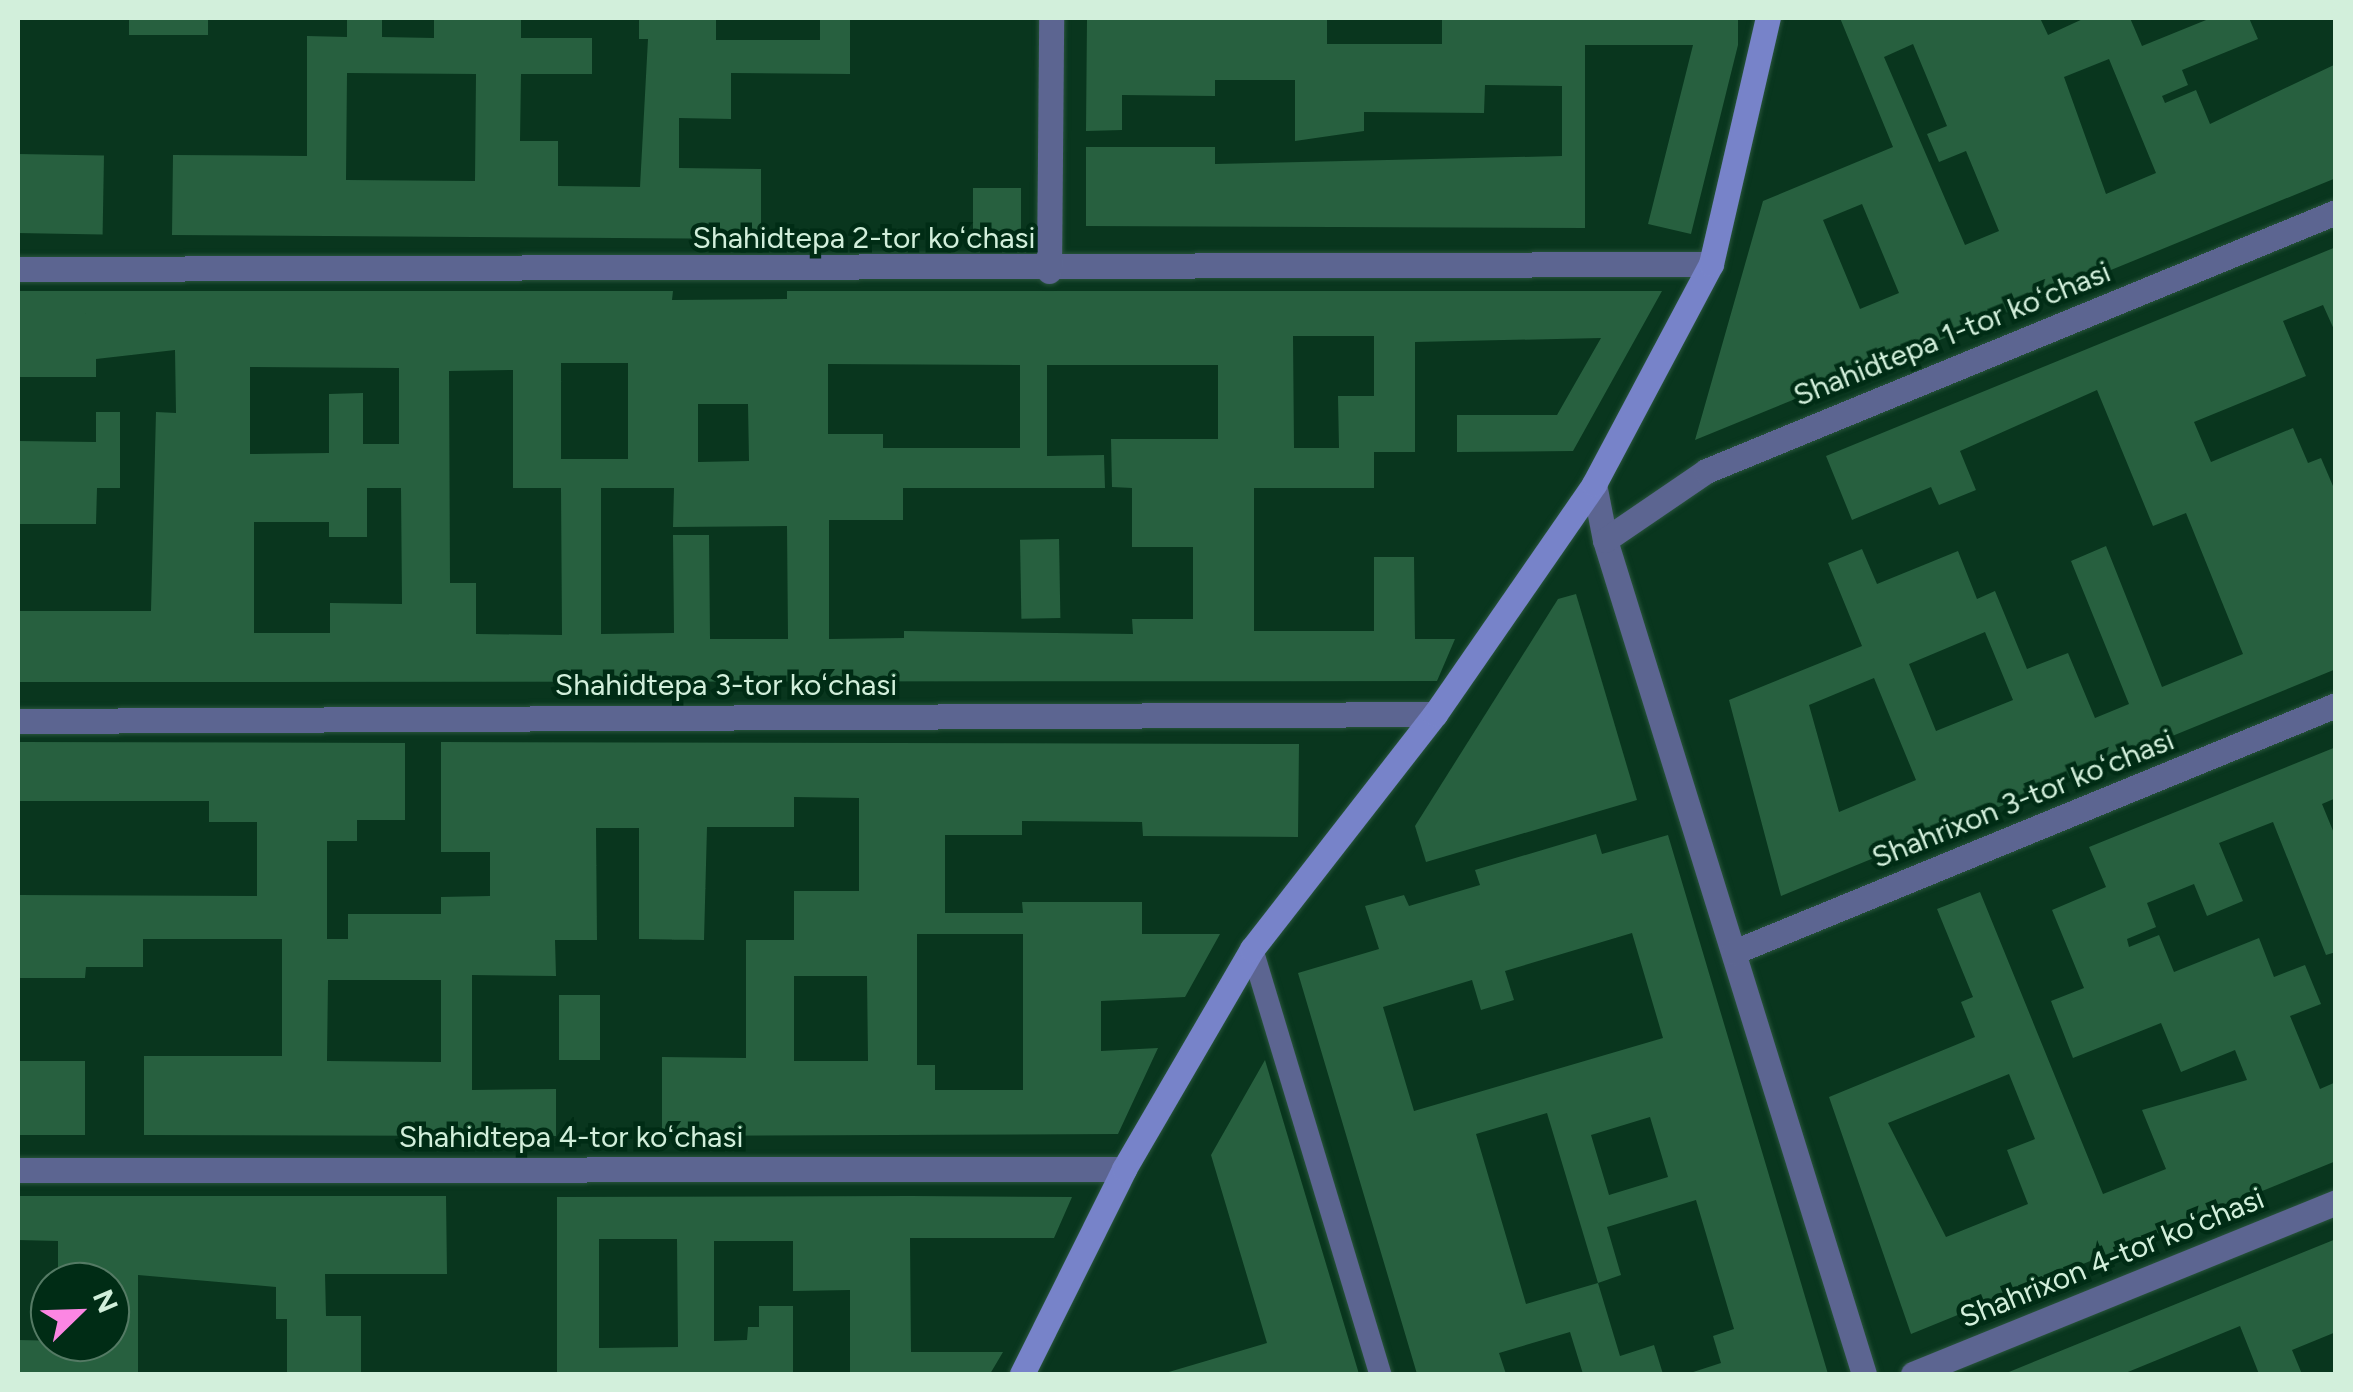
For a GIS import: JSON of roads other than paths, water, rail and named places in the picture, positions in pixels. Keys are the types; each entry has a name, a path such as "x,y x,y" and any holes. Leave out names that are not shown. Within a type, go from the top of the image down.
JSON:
{"street":[{"path":"1049,271 1050,18"},
{"path":"1022,1374 1124,1169 1252,949 1435,714 1594,484 1711,264 1768,18"},
{"name":"Shahidtepa 1-tor koʻchasi","path":"1605,540 1706,471 2336,212"},
{"name":"Shahidtepa 2-tor koʻchasi","path":"18,269 1049,271 1711,264"},
{"path":"1594,484 1605,540 1864,1374"},
{"name":"Shahrixon 3-tor koʻchasi","path":"1734,952 2336,705"},
{"name":"Shahidtepa 3-tor koʻchasi","path":"18,722 1435,714"},
{"name":"Shahidtepa 4-tor koʻchasi","path":"18,1170 1124,1169"},
{"name":"Shahrixon 4-tor koʻchasi","path":"1913,1374 2336,1202"}],"lane":[{"path":"1252,949 1380,1374"}]}
